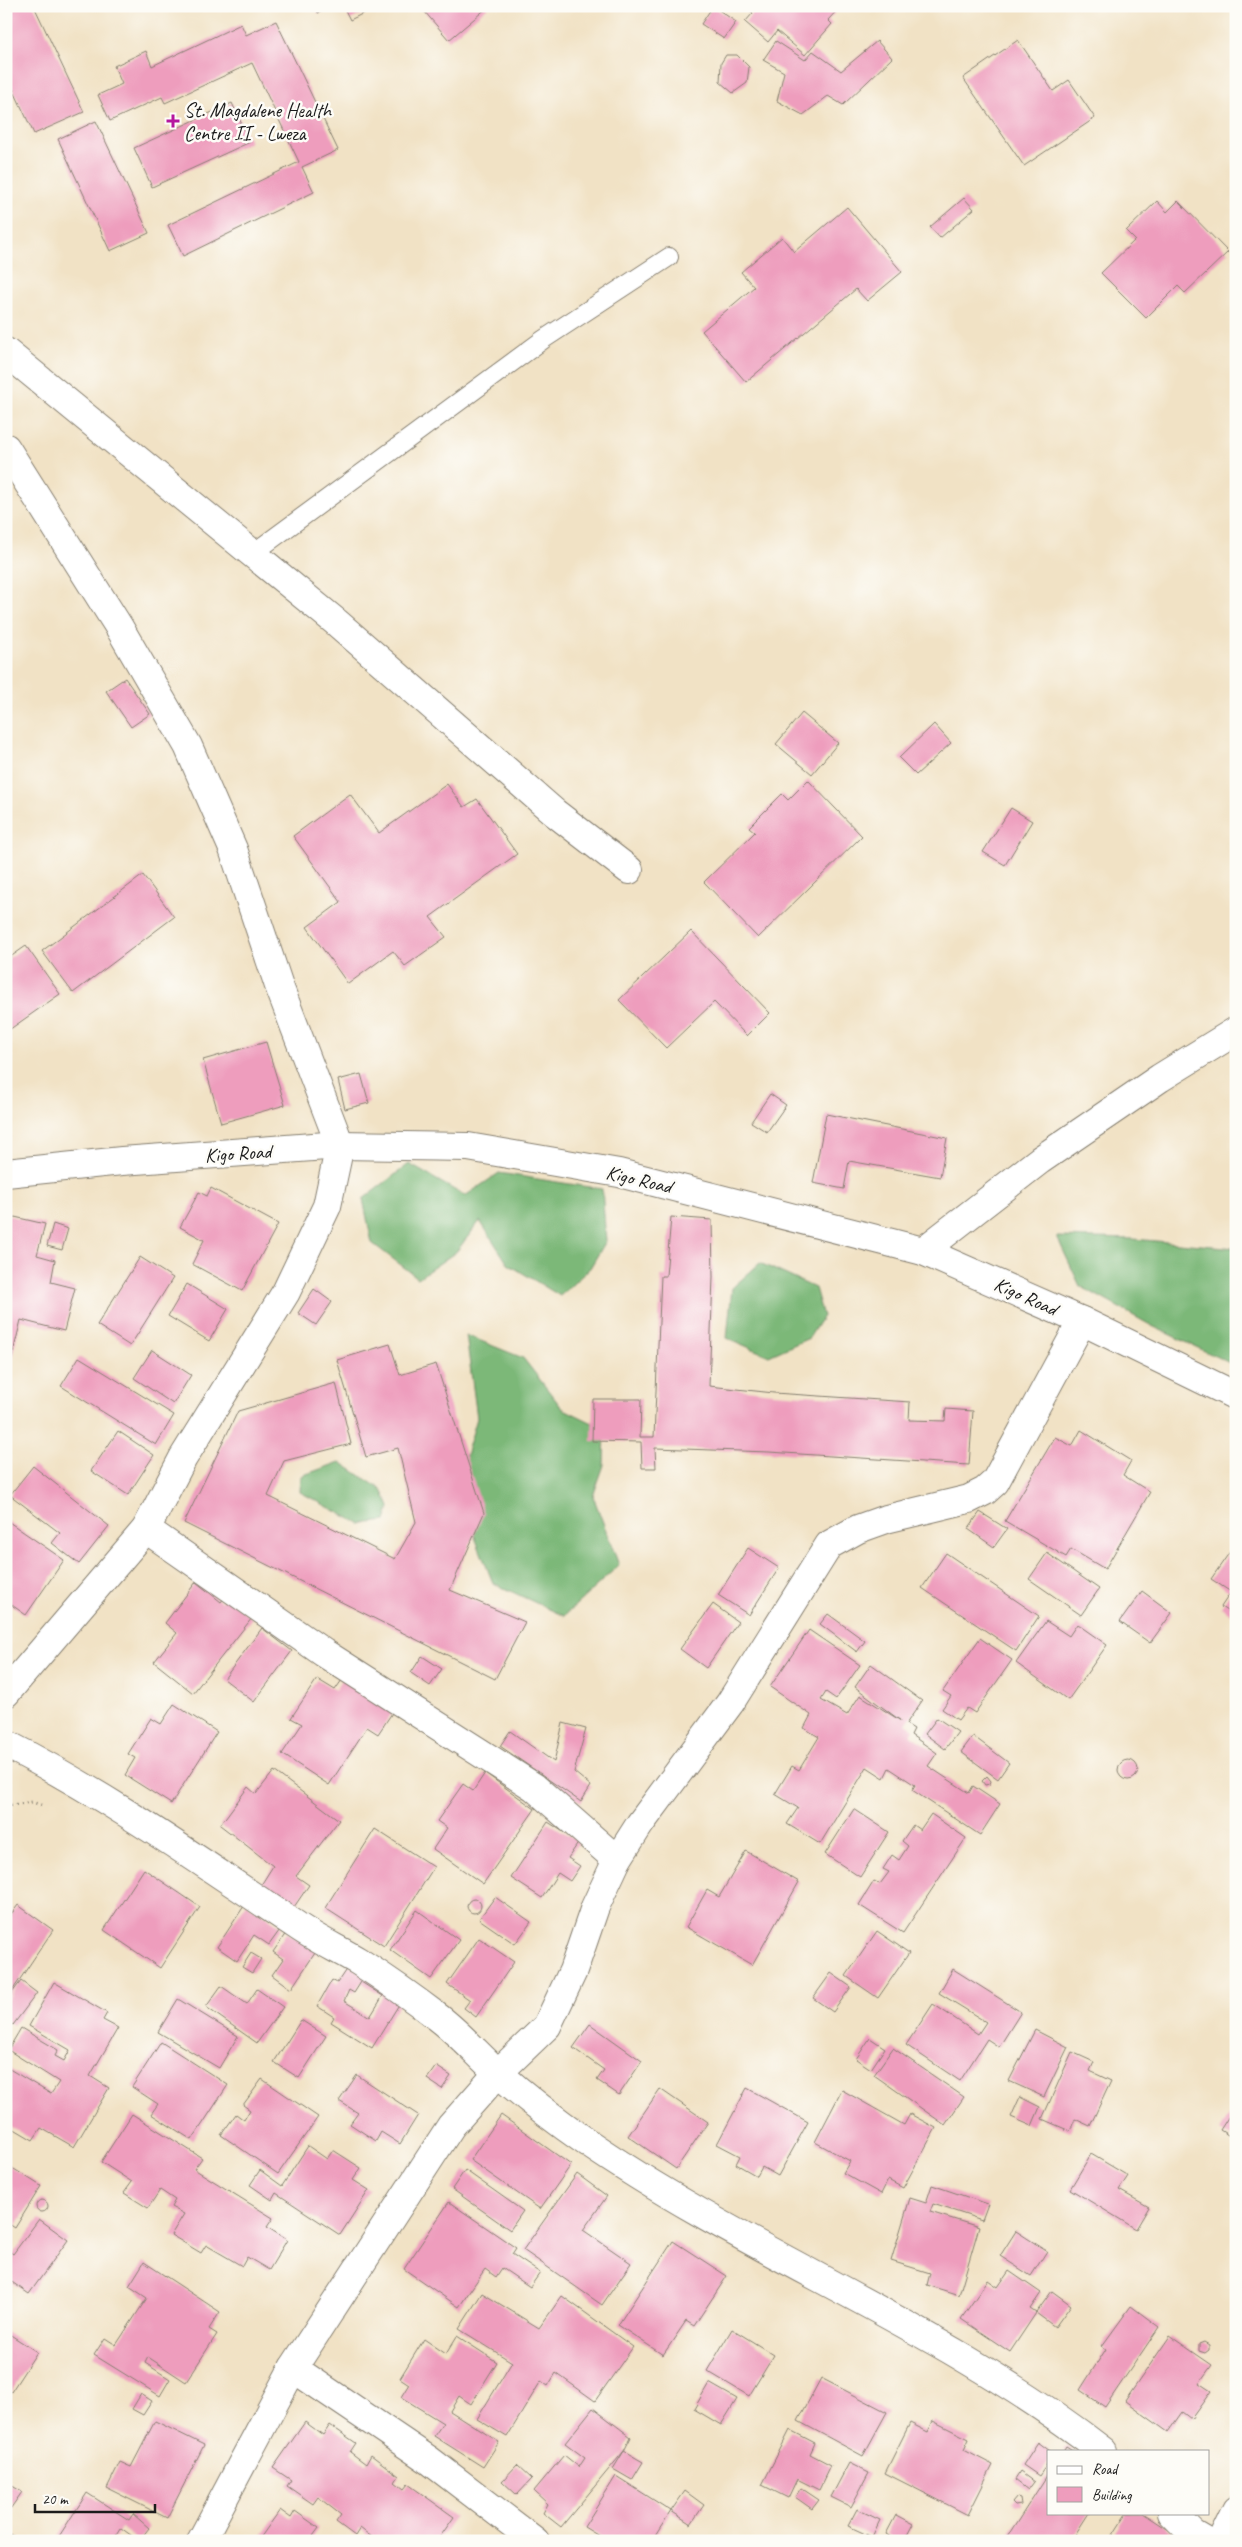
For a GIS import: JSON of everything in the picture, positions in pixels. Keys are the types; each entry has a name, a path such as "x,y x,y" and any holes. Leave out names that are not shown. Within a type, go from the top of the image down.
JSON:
{"street":[{"path":"6,352 336,622 554,813 630,870"},
{"path":"6,448 119,626 188,746 233,849 279,986 340,1145 327,1206 286,1292 183,1458 146,1529 6,1693"},
{"path":"923,1251 1040,1160 1160,1078 1236,1031"},
{"name":"Kigo Road","path":"6,1173 122,1161 340,1145 468,1147 619,1173 923,1251 1082,1321 1236,1396"},
{"path":"201,2541 293,2368 451,2126 498,2073 547,2026 574,1971 596,1907 617,1860 640,1824 730,1703 829,1545 858,1529 886,1519 968,1499 995,1482 1082,1321"},
{"path":"146,1529 324,1653 534,1787 617,1860"},
{"path":"6,1744 51,1767 130,1814 313,1937 357,1960 442,2020 498,2073 583,2140 643,2178 984,2369 1063,2420 1102,2450"},
{"path":"293,2368 429,2460 535,2541"},
{"path":"1221,2541 1236,2510"},
{"path":"1173,2514 1192,2534 1205,2541"}],"lane":[{"path":"252,554 544,339 669,257"}],"green space":[{"path":"409,1164 465,1196 499,1173 602,1189 606,1241 590,1268 560,1296 508,1264 480,1221 456,1252 418,1278 372,1243 363,1199"},
{"path":"1057,1237 1133,1239 1236,1248 1236,1366 1152,1326 1080,1286"},
{"path":"760,1263 815,1288 823,1316 809,1338 769,1356 727,1338 732,1288"},
{"path":"466,1335 523,1358 562,1408 605,1429 604,1465 593,1496 619,1565 564,1616 493,1583 456,1489 477,1418"},
{"path":"340,1462 382,1490 390,1507 386,1521 360,1524 300,1492 301,1476"}],"building":[{"path":"6,6 34,6 84,112 34,134 13,89 6,93"},
{"path":"315,6 335,6 318,13"},
{"path":"343,6 378,6 350,20"},
{"path":"430,6 488,7 449,40 424,11"},
{"path":"713,6 736,22 724,39 701,24"},
{"path":"745,6 841,6 828,20 832,24 805,55 777,31 768,42 745,22 753,13"},
{"path":"276,21 338,150 302,167 314,192 183,256 168,225 299,162 252,63 165,103 162,97 110,121 98,95 122,84 114,66 146,51 152,66 241,24 246,35"},
{"path":"1018,40 1053,91 1069,80 1095,118 1024,166 963,78"},
{"path":"776,41 805,60 813,51 841,71 877,41 892,58 843,105 828,96 803,115 777,101 784,72 763,60"},
{"path":"726,55 737,55 749,67 747,83 733,93 720,82 721,63"},
{"path":"232,103 250,142 152,187 134,148"},
{"path":"96,121 149,233 110,251 58,139"},
{"path":"964,198 974,209 940,238 930,227"},
{"path":"1157,201 1167,212 1178,201 1228,252 1185,293 1178,286 1146,318 1101,273 1135,240 1126,231"},
{"path":"847,207 902,272 867,301 856,289 746,382 702,331 754,287 741,272 782,237 794,252"},
{"path":"125,678 150,714 131,727 106,691"},
{"path":"802,713 838,743 812,774 776,744"},
{"path":"934,724 951,743 916,775 899,758"},
{"path":"808,780 862,836 758,938 704,882 755,832 749,827 782,794 788,800"},
{"path":"447,784 464,807 477,799 517,854 430,917 446,937 405,966 393,951 348,984 307,927 341,902 293,836 350,794 379,833"},
{"path":"1011,808 1032,821 1005,865 983,852"},
{"path":"143,875 174,917 73,993 42,951"},
{"path":"691,931 770,1013 747,1036 714,1002 666,1048 619,1000"},
{"path":"26,946 60,994 6,1032 6,960"},
{"path":"266,1042 285,1105 221,1123 203,1060"},
{"path":"361,1074 369,1103 345,1109 338,1080"},
{"path":"770,1094 786,1105 767,1132 751,1122"},
{"path":"826,1114 947,1138 940,1177 849,1161 844,1189 813,1183"},
{"path":"211,1188 278,1224 242,1291 192,1264 204,1240 180,1227 199,1192 207,1196"},
{"path":"6,1215 45,1224 37,1255 55,1260 51,1282 75,1288 64,1331 21,1320 9,1369 6,1368"},
{"path":"671,1217 712,1220 713,1277 709,1386 774,1393 910,1402 909,1420 945,1421 946,1409 973,1411 969,1465 769,1452 655,1448 656,1468 642,1468 641,1442 592,1441 593,1399 641,1399 640,1437 654,1437 661,1276 666,1276"},
{"path":"53,1224 68,1229 62,1250 47,1246"},
{"path":"140,1257 173,1278 130,1346 97,1325"},
{"path":"187,1284 228,1309 209,1341 168,1316"},
{"path":"314,1289 332,1302 316,1325 298,1313"},
{"path":"390,1344 400,1375 436,1364 484,1513 450,1590 525,1622 495,1679 184,1523 238,1411 336,1383 351,1444 284,1461 268,1496 395,1559 416,1522 398,1448 366,1457 337,1360"},
{"path":"152,1350 191,1375 173,1404 134,1378"},
{"path":"79,1357 174,1415 156,1445 61,1386"},
{"path":"6,1422 12,1427 6,1434"},
{"path":"1081,1430 1131,1461 1123,1475 1150,1492 1105,1569 1071,1549 1066,1557 1005,1521 1055,1437 1072,1446"},
{"path":"118,1431 154,1455 128,1495 91,1471"},
{"path":"33,1466 109,1526 79,1564 52,1543 60,1533 10,1495"},
{"path":"980,1512 1007,1529 994,1547 968,1529"},
{"path":"6,1520 64,1560 26,1615 6,1601"},
{"path":"1236,1543 1236,1617 1221,1607 1231,1592 1211,1579"},
{"path":"748,1548 779,1568 749,1615 718,1595"},
{"path":"946,1553 1039,1616 1016,1651 922,1588"},
{"path":"1047,1553 1099,1589 1081,1615 1029,1579"},
{"path":"196,1582 221,1602 225,1597 252,1618 193,1693 154,1662 177,1633 165,1623"},
{"path":"1142,1591 1172,1613 1150,1643 1120,1622"},
{"path":"713,1604 738,1622 706,1668 680,1649"},
{"path":"828,1614 865,1641 857,1652 820,1624"},
{"path":"1046,1621 1069,1636 1077,1624 1107,1645 1068,1700 1016,1663"},
{"path":"262,1628 292,1651 254,1702 224,1679"},
{"path":"809,1630 860,1665 836,1699 826,1692 821,1700 847,1715 860,1695 901,1721 855,1687 871,1664 922,1701 906,1724 914,1729 911,1735 937,1753 928,1766 969,1793 973,1786 1000,1804 980,1835 912,1790 915,1785 889,1768 884,1778 867,1767 820,1844 787,1824 798,1808 775,1794 792,1766 799,1770 819,1737 804,1728 811,1715 770,1687"},
{"path":"980,1638 1012,1660 975,1713 967,1708 958,1720 942,1709 951,1696 943,1691"},
{"path":"422,1656 442,1669 430,1686 411,1673"},
{"path":"344,1677 394,1710 378,1734 367,1727 329,1785 282,1754 302,1724 291,1718 317,1679 335,1690"},
{"path":"174,1704 217,1732 171,1804 125,1775 135,1758 128,1754 151,1718 161,1724"},
{"path":"937,1718 958,1732 945,1749 925,1734"},
{"path":"563,1723 586,1729 574,1772 591,1786 581,1802 500,1746 510,1731 554,1762"},
{"path":"973,1736 1009,1763 998,1779 961,1752"},
{"path":"1128,1760 1135,1763 1138,1770 1135,1777 1128,1780 1121,1777 1118,1770 1121,1763"},
{"path":"274,1771 339,1820 296,1876 309,1885 294,1907 261,1885 273,1866 220,1825 248,1787 256,1794"},
{"path":"485,1773 535,1809 483,1884 433,1849 447,1828 437,1821 463,1784 473,1791"},
{"path":"987,1776 991,1781 990,1784 985,1785 982,1781"},
{"path":"854,1809 889,1832 860,1877 825,1854"},
{"path":"931,1814 966,1838 903,1933 859,1905 874,1881 880,1884 889,1872 883,1869 892,1855 899,1860 908,1846 902,1841 913,1825 920,1830"},
{"path":"548,1822 579,1842 568,1858 580,1866 570,1881 558,1873 542,1898 511,1878"},
{"path":"375,1829 434,1867 384,1946 325,1908"},
{"path":"746,1851 799,1882 752,1965 686,1927 707,1890 719,1897"},
{"path":"144,1869 200,1907 160,1968 104,1930"},
{"path":"495,1897 531,1922 515,1944 479,1919"},
{"path":"474,1899 479,1901 481,1906 479,1911 474,1913 469,1911 467,1906 469,1901"},
{"path":"246,1903 282,1927 269,1945 254,1935 237,1961 217,1947"},
{"path":"18,1905 53,1930 6,2000 6,1921"},
{"path":"417,1910 459,1940 431,1979 390,1950"},
{"path":"877,1931 909,1953 878,1998 846,1976"},
{"path":"286,1933 319,1947 291,1989 272,1975 283,1959 273,1952"},
{"path":"479,1938 514,1962 476,2017 464,2008 470,2000 447,1984"},
{"path":"251,1953 261,1959 252,1973 242,1967"},
{"path":"349,1965 403,1998 372,2048 331,2022 334,2017 317,2006 332,1980 337,1983","holes":["361,1982 383,1996 370,2017 344,2001 349,1990 354,1993"]},
{"path":"953,1969 1021,2012 999,2047 987,2039 960,2081 906,2045 933,2004 978,2034 986,2022 939,1993"},
{"path":"831,1973 851,1987 833,2012 813,1998"},
{"path":"21,1981 37,1993 13,2025 6,2020 6,2001"},
{"path":"54,1982 107,2013 103,2020 118,2028 90,2076 109,2088 74,2147 41,2128 33,2140 6,2124 6,2067 51,2094 59,2082 8,2050 21,2028 58,2050 55,2056 64,2061 70,2050 29,2026"},
{"path":"221,1986 247,2004 257,1989 283,2007 257,2043 206,2007"},
{"path":"178,1999 238,2036 219,2068 158,2032"},
{"path":"301,2020 326,2036 299,2078 274,2062"},
{"path":"590,2024 642,2061 619,2095 597,2080 604,2070 573,2048"},
{"path":"1035,2030 1068,2047 1044,2097 1009,2081"},
{"path":"870,2038 885,2048 871,2069 856,2059"},
{"path":"161,2042 228,2085 192,2140 151,2114 158,2104 132,2087"},
{"path":"893,2048 964,2097 945,2125 874,2075"},
{"path":"1072,2052 1094,2062 1090,2071 1111,2081 1090,2126 1075,2119 1070,2131 1042,2119"},
{"path":"436,2066 451,2076 442,2089 427,2079"},
{"path":"357,2075 418,2115 400,2144 381,2132 376,2141 350,2124 358,2113 339,2101"},
{"path":"262,2079 318,2117 278,2174 221,2135 236,2114 244,2120 250,2110 243,2105"},
{"path":"747,2088 808,2122 778,2176 762,2167 757,2176 736,2164 740,2156 717,2144"},
{"path":"660,2089 708,2122 676,2169 628,2136"},
{"path":"842,2090 904,2125 910,2114 936,2128 903,2188 888,2180 881,2194 843,2173 850,2161 815,2142"},
{"path":"1020,2097 1040,2107 1032,2126 1011,2117"},
{"path":"1236,2105 1236,2140 1220,2130"},
{"path":"132,2114 202,2158 194,2169 273,2218 267,2227 287,2240 269,2270 247,2257 242,2266 206,2245 201,2253 171,2235 184,2214 171,2207 175,2200 160,2190 148,2208 124,2193 132,2182 101,2162"},
{"path":"501,2115 571,2165 540,2209 470,2160"},
{"path":"308,2146 327,2159 333,2150 361,2168 353,2180 369,2190 340,2235 276,2193 272,2200 250,2185 260,2170 282,2186"},
{"path":"1091,2154 1128,2176 1119,2190 1149,2207 1136,2229 1070,2189"},
{"path":"6,2164 41,2186 15,2228 6,2222"},
{"path":"465,2170 523,2211 510,2230 452,2189"},
{"path":"577,2174 607,2196 583,2230 631,2263 602,2305 523,2250"},
{"path":"932,2185 988,2204 982,2220 933,2204 930,2212 979,2227 959,2295 927,2285 930,2273 891,2261 910,2198 926,2203"},
{"path":"44,2200 47,2201 47,2211 40,2212 37,2211 36,2204 37,2201"},
{"path":"449,2202 516,2248 512,2254 540,2273 530,2287 502,2268 496,2277 485,2269 459,2307 404,2269"},
{"path":"39,2219 68,2240 29,2294 6,2278 6,2249 13,2254"},
{"path":"1016,2231 1047,2251 1031,2276 1000,2256"},
{"path":"673,2241 727,2276 694,2326 686,2321 663,2355 618,2325"},
{"path":"144,2262 220,2312 209,2329 217,2334 186,2382 148,2357 145,2363 170,2379 160,2396 94,2355 105,2338 116,2345 147,2298 129,2286"},
{"path":"1009,2271 1041,2293 1030,2309 1036,2313 1010,2352 961,2319 988,2280 998,2287"},
{"path":"1052,2291 1071,2305 1055,2327 1036,2313"},
{"path":"482,2293 539,2328 562,2296 633,2347 595,2401 556,2373 548,2386 541,2381 507,2437 477,2419 512,2362 459,2329"},
{"path":"1131,2306 1159,2327 1105,2407 1080,2390 1106,2349 1102,2346"},
{"path":"732,2329 774,2355 749,2396 707,2371"},
{"path":"6,2332 37,2352 11,2392 6,2389"},
{"path":"457,2336 497,2362 471,2404 459,2396 450,2411 499,2442 483,2467 434,2436 443,2423 401,2397 409,2384 400,2378 424,2339 446,2354"},
{"path":"1170,2336 1212,2365 1199,2383 1211,2391 1191,2419 1182,2412 1168,2432 1125,2401"},
{"path":"1204,2342 1209,2345 1209,2350 1205,2353 1199,2351 1199,2344"},
{"path":"821,2378 887,2412 863,2456 798,2421"},
{"path":"709,2383 737,2399 721,2425 694,2409"},
{"path":"141,2394 152,2401 143,2415 132,2409"},
{"path":"593,2408 631,2437 624,2451 561,2527 543,2513 548,2504 534,2491 564,2455 579,2467 585,2458 565,2443"},
{"path":"155,2421 204,2445 167,2518 107,2488 120,2462 131,2467"},
{"path":"933,2421 969,2439 964,2450 993,2465 968,2515 885,2473 910,2423 928,2432"},
{"path":"305,2422 323,2435 330,2425 356,2443 350,2452 366,2464 371,2455 399,2476 395,2482 404,2489 408,2484 454,2517 437,2541 377,2541 360,2528 355,2536 336,2522 341,2515 318,2497 313,2504 287,2486 291,2480 273,2468"},
{"path":"790,2430 815,2443 810,2454 831,2465 819,2490 797,2479 788,2498 762,2485"},
{"path":"1038,2442 1049,2450 1047,2450 1047,2464 1039,2476 1023,2465"},
{"path":"1066,2446 1072,2450 1064,2450"},
{"path":"624,2451 643,2462 632,2480 613,2469"},
{"path":"849,2463 869,2473 851,2507 831,2497"},
{"path":"517,2465 532,2479 517,2495 502,2481"},
{"path":"1020,2472 1034,2482 1028,2490 1015,2480"},
{"path":"616,2476 671,2511 652,2541 607,2541 584,2527"},
{"path":"1047,2476 1047,2514 1088,2514 1071,2541 1005,2541"},
{"path":"6,2482 22,2492 6,2515"},
{"path":"801,2488 819,2500 812,2509 795,2497"},
{"path":"685,2491 704,2505 691,2524 671,2511"},
{"path":"87,2493 129,2520 133,2514 149,2528 139,2541 121,2528 113,2541 56,2541"},
{"path":"1017,2497 1020,2498 1021,2505 1015,2506 1012,2503"},
{"path":"857,2509 880,2520 872,2537 848,2526"},
{"path":"280,2510 291,2518 295,2511 319,2528 313,2536 321,2541 258,2541"},
{"path":"1126,2514 1145,2514 1175,2534 1170,2541 1109,2541"},
{"path":"896,2515 913,2524 904,2541 897,2541 886,2534"},
{"path":"6,2531 21,2541 6,2541"}],"place":[{"name":"St. Magdalene Health Centre II - Lweza","path":"173,121"}]}
